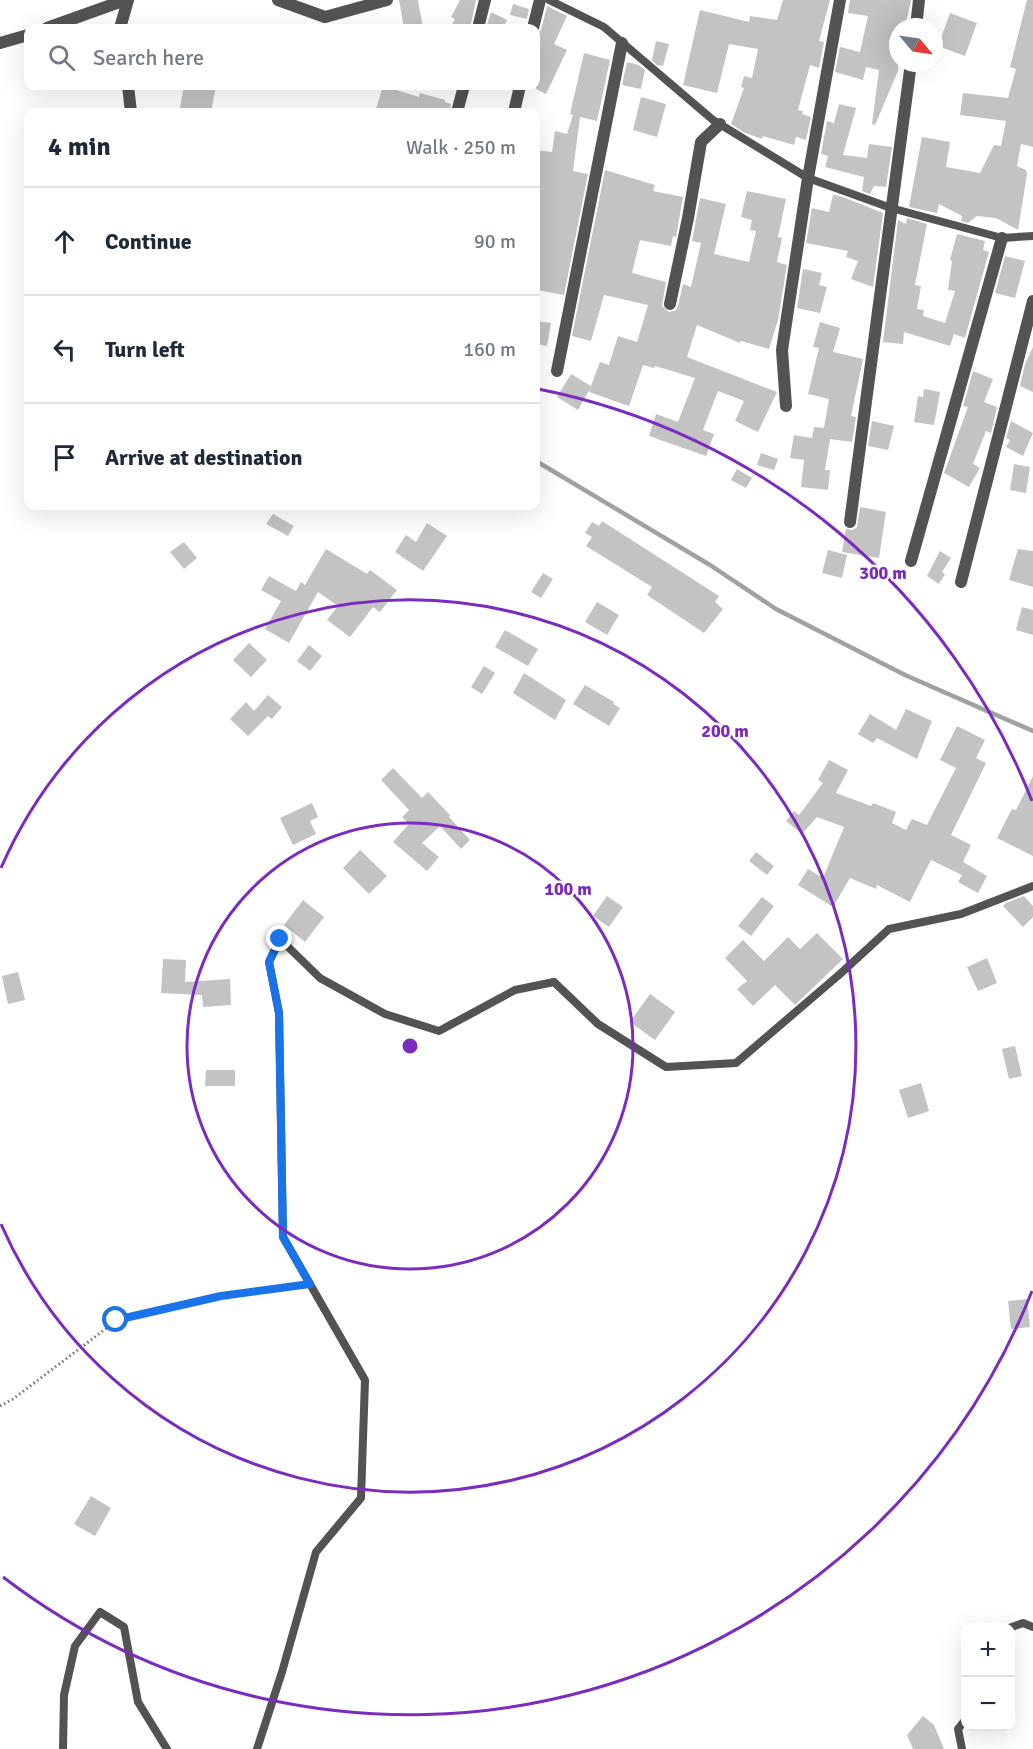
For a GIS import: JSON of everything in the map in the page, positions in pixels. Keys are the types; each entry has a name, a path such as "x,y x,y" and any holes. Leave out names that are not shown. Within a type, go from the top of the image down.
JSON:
{"street":[{"path":"58,24 127,0"},
{"path":"121,24 127,0"},
{"path":"278,0 325,16 387,0"},
{"path":"479,24 485,0"},
{"path":"534,24 540,0"},
{"path":"786,406 782,351 808,178 840,0"},
{"path":"917,18 919,0"},
{"path":"0,42 24,36"},
{"path":"557,370 622,43"},
{"path":"850,522 910,72"},
{"path":"128,90 131,108"},
{"path":"458,108 463,90"},
{"path":"515,108 519,90"},
{"path":"670,304 701,142 720,124"},
{"path":"911,561 1002,238"},
{"path":"961,582 1033,301"}],"lane":[{"path":"549,0 604,27 720,124 808,178 891,208 1002,238 1033,237"},
{"path":"257,1749 282,1672 316,1552 361,1498 365,1380 283,1237 279,1013 269,962 280,939 320,978 385,1014 439,1031 515,990 554,982 598,1023 666,1067 736,1063 840,974 889,928 961,914 1033,886"},
{"path":"63,1749 64,1695 75,1646 100,1612 124,1627 138,1702 167,1749"},
{"path":"1015,1626 1023,1623 1033,1627"},
{"path":"961,1725 958,1729 962,1749"}],"path":[{"path":"0,1406 13,1399 116,1320 221,1296 310,1284"}],"building":[{"path":"399,0 418,0 422,24 403,24"},
{"path":"460,0 476,0 471,24 452,24 455,19 451,17"},
{"path":"783,0 830,0 819,41 824,42 819,68 810,65 798,110 811,117 806,140 796,137 794,145 763,136 762,139 745,133 731,124 744,88 741,87 744,76 752,78 758,49 729,44 717,93 683,85 700,10 749,22 750,16 777,20"},
{"path":"850,0 911,0 907,18 889,18 889,72 898,72 875,125 872,124 879,70 866,67 863,80 835,72 840,47 860,52 868,16 848,13"},
{"path":"1027,0 1033,0 1033,147 1021,144 1017,166 1026,170 1027,174 1018,230 996,218 977,216 968,223 961,221 962,216 939,204 937,213 909,207 922,137 950,142 946,167 980,173 994,145 1001,146 1006,121 960,115 963,93 1008,98 1016,69 1010,67"},
{"path":"513,4 529,9 527,19 510,15"},
{"path":"547,6 567,16 554,44 567,50 546,94 538,90 540,90 541,30"},
{"path":"491,12 507,20 505,24 487,24"},
{"path":"950,13 977,23 965,56 943,48 943,32"},
{"path":"656,41 669,44 663,66 657,65 652,60"},
{"path":"584,53 610,60 597,121 580,117 573,171 588,174 564,295 540,291 540,150 552,152 555,131 567,134 573,115 570,114"},
{"path":"627,62 639,65 645,70 641,89 622,85"},
{"path":"183,90 215,90 212,108 180,108"},
{"path":"382,90 396,90 419,97 420,93 451,104 450,108 376,108"},
{"path":"641,97 666,104 657,137 633,130"},
{"path":"839,104 856,108 843,155 867,158 869,144 892,147 886,187 874,186 870,194 862,191 864,177 825,167 828,156 821,154 827,121 834,123"},
{"path":"605,170 655,185 653,191 683,197 676,237 673,236 671,246 640,240 632,273 666,282 662,306 669,312 676,310 678,306 683,284 691,287 701,243 692,241 700,198 726,204 714,254 749,262 756,231 750,230 752,220 741,217 747,191 786,199 778,237 782,238 777,262 787,265 778,320 769,349 741,341 740,343 697,325 687,357 777,392 758,432 735,421 744,401 718,391 703,430 714,434 706,456 649,436 656,414 678,422 695,378 655,366 654,368 643,365 629,406 589,392 591,387 578,410 557,397 571,374 591,386 600,362 609,365 618,336 637,342 648,305 604,295 591,341 572,336"},
{"path":"833,195 883,213 873,287 851,279 858,261 846,257 848,251 806,243 812,208 829,212"},
{"path":"907,218 927,224 915,285 921,286 917,309 924,310 923,316 945,323 955,291 948,290 952,261 950,260 957,234 985,241 983,250 989,252 965,338 954,334 950,346 904,332 903,344 883,342 898,220 906,224"},
{"path":"1005,256 1025,261 1015,298 995,293"},
{"path":"803,269 822,273 819,285 827,287 820,313 797,308"},
{"path":"540,322 551,323 547,346 540,345"},
{"path":"820,322 840,328 833,352 863,359 851,416 856,417 852,442 830,439 825,470 830,470 828,490 801,487 804,460 790,458 794,435 812,438 814,427 824,428 829,399 808,394 819,348 813,347"},
{"path":"1033,347 1033,392 1020,386 1025,364"},
{"path":"973,371 993,379 984,402 997,407 991,433 986,431 973,464 980,468 969,487 944,473 968,407 963,406"},
{"path":"924,389 940,392 934,425 914,422 918,396 923,397"},
{"path":"872,421 894,426 888,450 868,446"},
{"path":"1011,421 1033,433 1023,456 1006,447 1010,440 1006,438"},
{"path":"761,453 778,459 774,470 757,465"},
{"path":"1014,464 1030,467 1026,493 1010,490"},
{"path":"737,469 752,478 746,488 731,480"},
{"path":"860,507 886,512 879,558 842,552 846,529 853,530 857,527"},
{"path":"273,514 294,526 288,536 266,524"},
{"path":"602,521 719,596 715,602 723,609 704,633 647,595 652,587 586,546 592,537 585,533 592,522 599,526"},
{"path":"427,523 447,536 423,571 395,552 406,535 416,542"},
{"path":"184,542 197,558 184,569 170,552"},
{"path":"326,549 367,574 370,570 397,590 380,612 373,607 350,637 327,620 338,606 318,592 289,643 265,629 281,601 261,590 269,576 296,591 301,582 305,585"},
{"path":"1018,549 1033,551 1033,587 1009,580"},
{"path":"828,550 847,555 842,578 822,573"},
{"path":"940,551 951,558 942,572 945,574 939,584 927,576"},
{"path":"543,573 553,579 541,598 531,592"},
{"path":"597,602 619,615 607,635 585,622"},
{"path":"1022,607 1033,610 1033,635 1016,630"},
{"path":"505,630 538,649 528,666 495,647"},
{"path":"249,643 267,660 251,677 233,660"},
{"path":"309,645 322,656 310,671 297,661"},
{"path":"484,666 495,673 482,694 471,687"},
{"path":"524,673 566,700 555,720 513,693"},
{"path":"585,685 620,708 609,726 573,704"},
{"path":"268,695 282,707 272,719 268,716 248,736 230,719 246,702 254,711"},
{"path":"906,709 932,721 917,759 877,738 873,743 858,734 870,714 896,730"},
{"path":"957,726 985,740 976,758 986,763 951,835 971,845 963,862 987,876 978,893 958,882 962,875 931,860 910,902 877,885 876,889 850,878 833,907 798,885 808,869 823,878 844,827 817,817 802,834 786,821 794,811 799,815 823,783 818,780 829,760 848,770 836,793 871,806 873,803 896,812 892,823 906,830 912,819 927,825 956,768 940,760"},
{"path":"393,768 422,798 428,792 470,840 461,849 440,826 422,843 439,857 427,871 393,842 409,824 402,817 409,810 381,780"},
{"path":"1033,776 1033,856 997,838 1012,809 1016,810"},
{"path":"312,803 318,817 310,821 316,834 293,845 280,818"},
{"path":"360,850 387,876 369,894 343,868"},
{"path":"756,852 774,866 767,875 749,861"},
{"path":"607,896 623,907 609,927 593,916"},
{"path":"1024,896 1033,906 1033,917 1023,927 1003,906"},
{"path":"762,897 774,906 751,936 738,926"},
{"path":"303,900 324,917 305,942 284,925"},
{"path":"817,933 843,959 795,1005 775,985 753,1006 737,989 747,981 725,958 743,940 764,961 788,937 800,949"},
{"path":"987,958 997,983 978,991 967,967"},
{"path":"163,959 186,960 185,982 230,979 231,1005 203,1007 202,995 161,993"},
{"path":"18,972 25,1000 8,1004 2,976"},
{"path":"650,994 675,1012 655,1040 630,1022"},
{"path":"1015,1046 1022,1076 1009,1079 1002,1049"},
{"path":"206,1070 235,1070 235,1086 205,1086"},
{"path":"921,1083 929,1111 908,1118 899,1090"},
{"path":"1027,1299 1030,1327 1011,1329 1008,1301"},
{"path":"91,1496 111,1508 95,1536 74,1524"},
{"path":"923,1716 934,1725 944,1749 913,1749 907,1735"}],"waterway":[{"path":"540,463 710,565 776,609 905,675 1033,731"}],"route":[{"path":"116,1320 221,1296 310,1284 283,1237 279,1013 269,962 280,939"}]}
